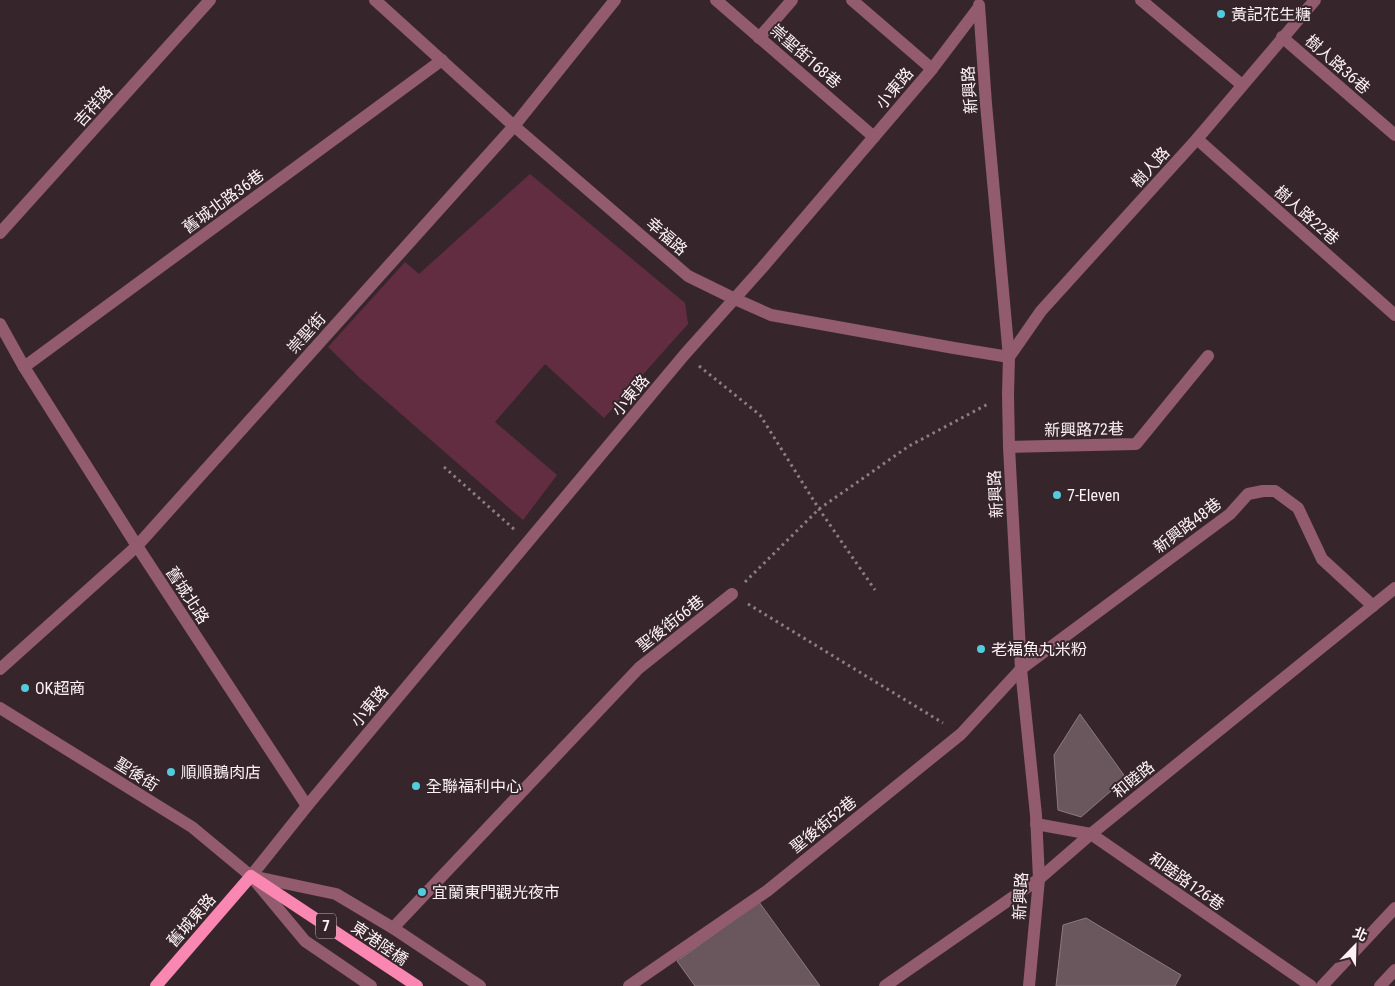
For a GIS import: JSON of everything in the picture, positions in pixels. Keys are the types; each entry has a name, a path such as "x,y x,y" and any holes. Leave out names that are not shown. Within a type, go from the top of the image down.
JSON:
{"main road":[{"name":"東港陸橋","path":"251,876 417,986"},
{"name":"舊城東路","path":"156,986 251,876"}],"street":[{"name":"吉祥路","path":"0,233 210,0"},
{"name":"幸福路","path":"375,0 514,126 688,276 772,315 1009,356"},
{"name":"崇聖街","path":"0,669 136,546 514,126 616,0"},
{"name":"崇聖街168巷","path":"716,0 874,137"},
{"path":"759,38 792,0"},
{"path":"852,0 932,69"},
{"path":"1141,0 1242,85"},
{"name":"樹人路","path":"1009,356 1041,311 1197,140 1315,0"},
{"name":"小東路","path":"307,806 685,354 735,299 932,69 981,2"},
{"name":"新興路","path":"981,2 986,104 1009,356 1009,447 1021,669 1036,824 1039,879 1029,986"},
{"name":"樹人路36巷","path":"1282,37 1395,134"},
{"name":"舊城北路36巷","path":"24,367 442,60"},
{"name":"樹人路22巷","path":"1197,140 1395,315"},
{"name":"舊城北路","path":"0,324 24,367 136,546 307,806"},
{"name":"新興路72巷","path":"1009,447 1136,444 1208,356"},
{"name":"新興路48巷","path":"1021,669 1230,514 1248,494 1263,491 1275,491 1298,508 1322,559 1373,606"},
{"name":"和睦路","path":"886,986 1039,879 1091,834 1395,588"},
{"name":"聖後街66巷","path":"393,928 639,668 732,594"},
{"name":"聖後街52巷","path":"629,986 767,891 961,734 1021,669"},
{"name":"聖後街","path":"0,708 192,827 251,876 305,941 371,986"},
{"path":"251,876 307,806"},
{"name":"和睦路126巷","path":"1036,824 1091,834 1311,986"},
{"name":"聖後街","path":"251,876 336,894 393,928 480,986"},
{"path":"1322,986 1395,908"},
{"path":"1380,986 1395,970"}],"path":[{"path":"685,354 760,415 819,509 875,590"},
{"path":"961,734 732,594 819,509 908,446 1008,394"},
{"path":"444,467 528,542"}],"shaded area":[{"path":"530,174 685,303 688,324 604,418 545,364 495,422 557,475 523,520 362,380 328,347 405,262 419,274"}],"building":[{"path":"1080,714 1126,778 1081,817 1058,810 1054,755"},
{"path":"759,902 820,986 695,986 677,961"},
{"path":"1086,918 1181,975 1175,986 1056,986 1063,925"}],"place":[{"name":"黃記花生糖","path":"1221,14"},
{"name":"7-Eleven","path":"1057,495"},
{"name":"老福魚丸米粉","path":"981,649"},
{"name":"OK超商","path":"25,688"},
{"name":"順順鵝肉店","path":"171,772"},
{"name":"全聯福利中心","path":"416,786"},
{"name":"宜蘭東門觀光夜市","path":"422,892"}]}
